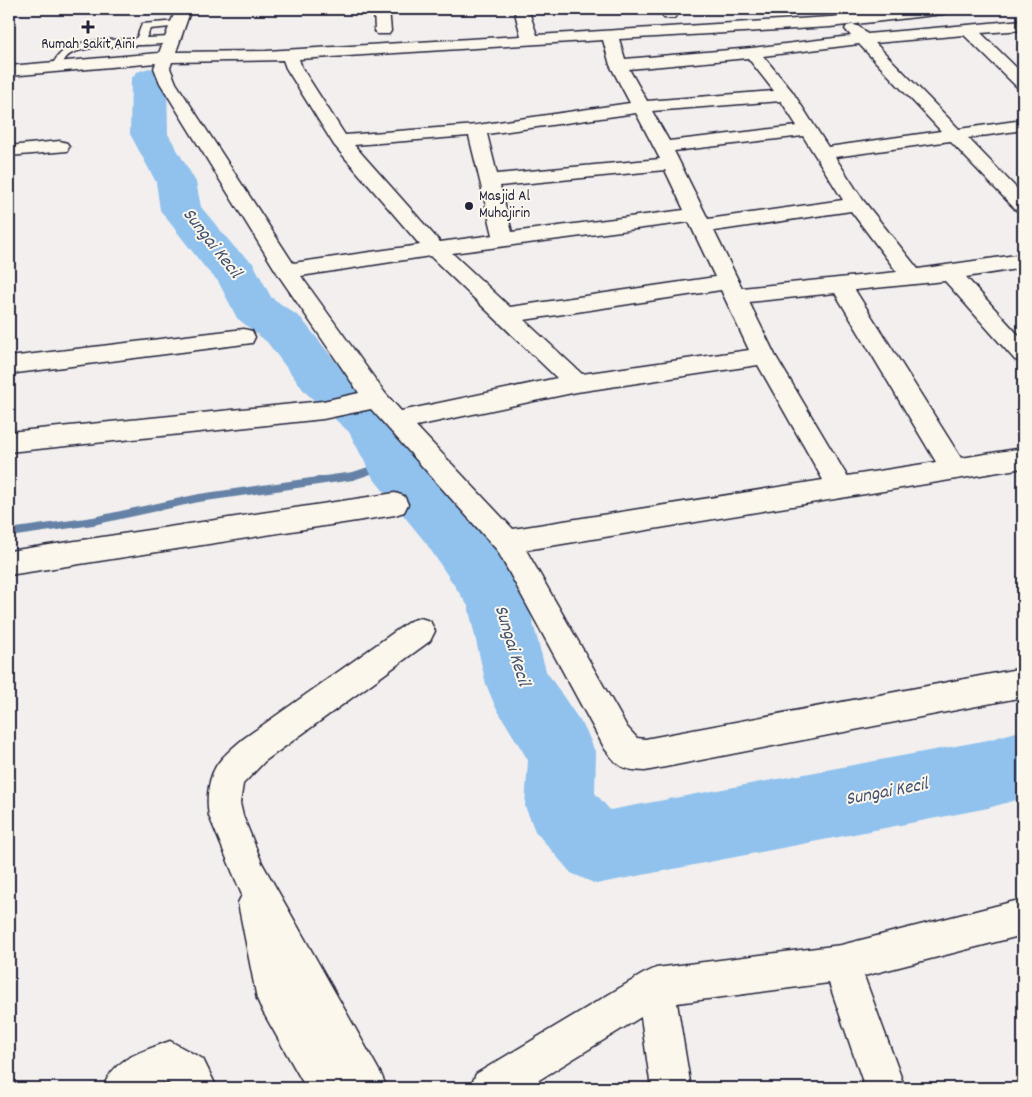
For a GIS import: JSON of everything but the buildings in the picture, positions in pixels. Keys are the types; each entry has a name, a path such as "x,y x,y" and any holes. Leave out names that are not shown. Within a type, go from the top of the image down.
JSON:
{"street":[{"path":"196,9 180,17 171,40 165,69 367,401 397,422 507,542 616,738 629,754 645,755 1023,683"},
{"path":"381,9 383,31"},
{"path":"9,71 57,67 165,69 222,57 290,55 531,41 837,21 881,12 943,9"},
{"path":"761,11 804,10 837,21 862,39 1023,206"},
{"path":"650,16 668,12 688,14"},
{"path":"506,23 523,16 544,21"},
{"path":"523,16 531,41"},
{"path":"618,65 752,53 862,39 1023,25"},
{"path":"365,32 402,30"},
{"path":"968,30 1023,83"},
{"path":"610,36 618,65 667,156 764,356 840,487"},
{"path":"222,57 224,47 240,42"},
{"path":"752,53 786,95 856,204 913,277"},
{"path":"290,55 294,68 340,141 435,249 577,383"},
{"path":"340,141 477,130 642,107 786,95"},
{"path":"824,153 1023,125"},
{"path":"477,130 504,240"},
{"path":"489,181 667,156 810,130"},
{"path":"9,150 60,147"},
{"path":"287,271 504,240 856,204"},
{"path":"507,316 732,289 841,285 950,273 1023,261"},
{"path":"950,273 1023,354"},
{"path":"841,285 954,469"},
{"path":"9,366 244,337"},
{"path":"397,422 577,383 764,356"},
{"path":"9,442 323,410 367,401"},
{"path":"507,542 1023,458"},
{"path":"9,563 395,504"},
{"path":"367,1088 250,875 223,804 230,774 254,750 420,631"},
{"path":"250,875 276,1000 328,1088"},
{"path":"490,1088 656,987 841,963 1023,917"},
{"path":"841,963 886,1088"},
{"path":"656,987 671,1088"},
{"path":"123,1088 139,1072 170,1061 189,1073 197,1088"}],"lane":[{"path":"136,42 141,39 146,26 180,17"},
{"path":"57,67 62,56 67,52 83,48 171,40"}],"waterway":[{"name":"Sungai Kecil","path":"149,79 149,134 176,182 181,210 221,259 237,273 253,307 284,330 322,379 367,418 392,463 446,526 496,597 518,684 562,754 560,806 596,848 988,774 1023,764"},
{"path":"9,533 93,521 199,498 353,476 392,463"}],"place":[{"name":"Rumah Sakit Aini","path":"88,27"},
{"name":"Masjid Al Muhajirin","path":"469,206"}]}
